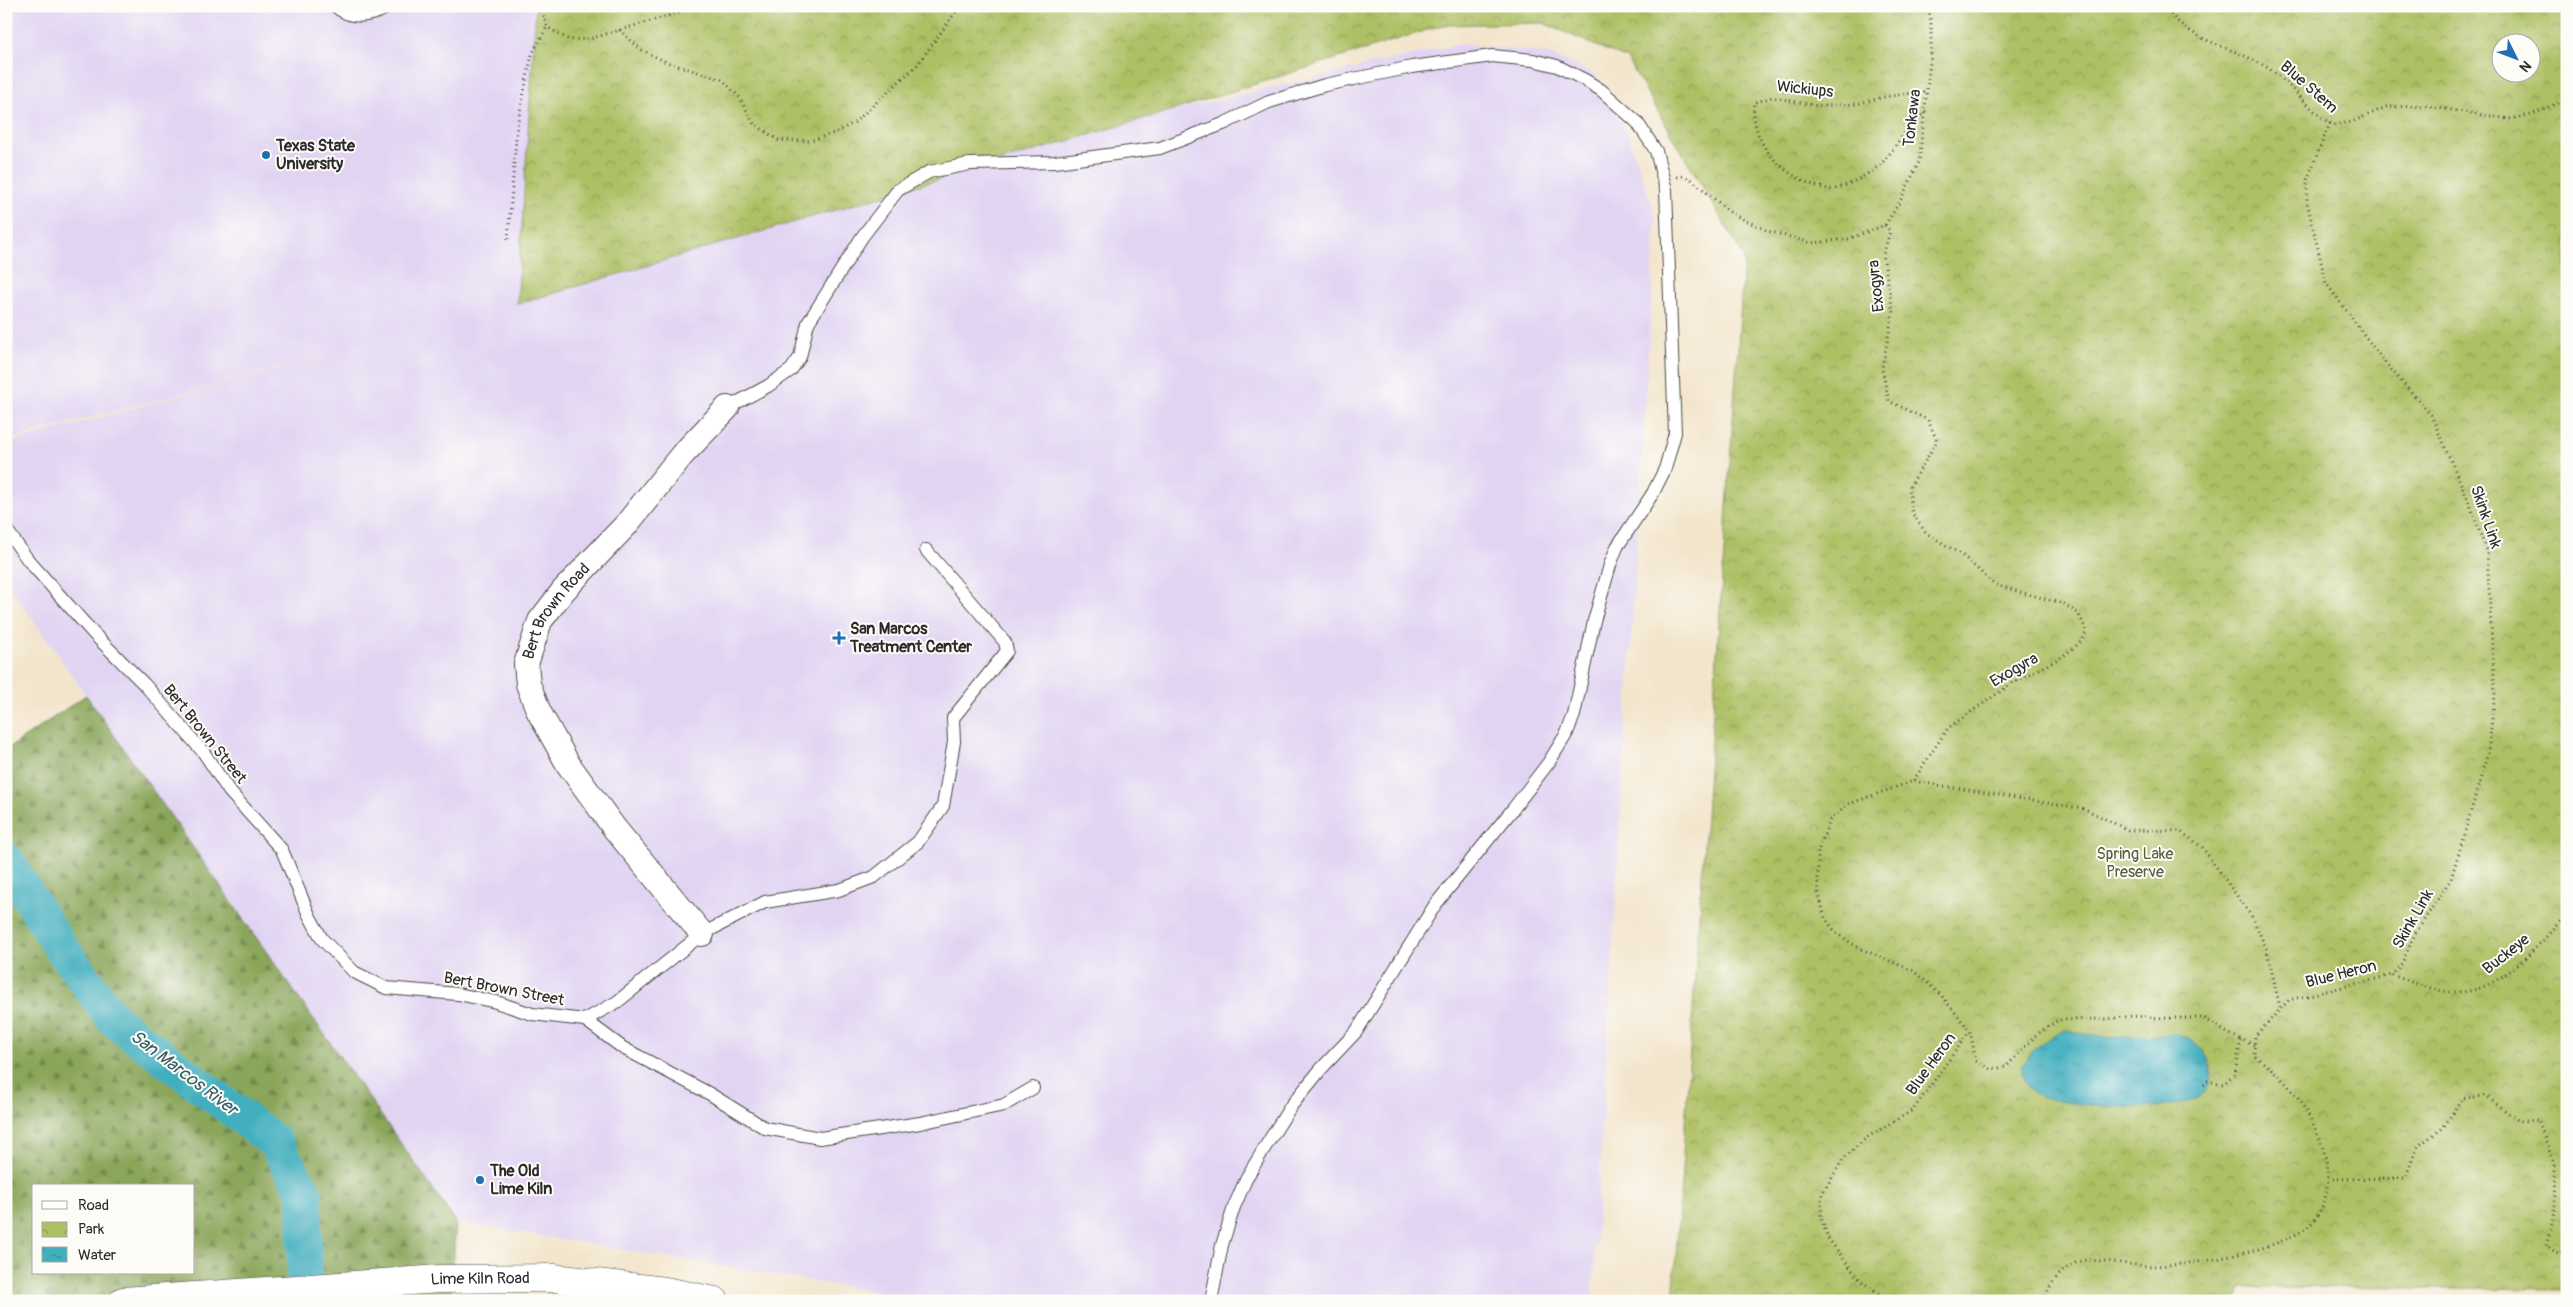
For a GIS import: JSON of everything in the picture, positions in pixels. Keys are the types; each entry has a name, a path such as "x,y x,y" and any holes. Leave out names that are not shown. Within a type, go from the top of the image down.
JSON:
{"street":[{"name":"Bert Brown Road","path":"702,934 615,829 568,764 539,712 528,684 526,664 540,621 563,591 626,525 682,455 727,408"},
{"name":"Lime Kiln Road","path":"123,1301 440,1279 554,1278 665,1291 716,1301"}],"lane":[{"path":"335,6 345,15 374,15 390,6"},
{"path":"727,408 768,386 791,370 800,358 808,323 862,237 898,190 929,172 950,166 1055,162 1160,148 1224,124 1269,102 1325,85 1412,67 1492,56 1533,60 1557,66 1601,90 1637,122 1656,150 1664,179 1668,226 1675,433 1665,469 1653,494 1617,547 1610,565 1594,621 1574,714 1567,733 1549,762 1513,809 1435,905 1356,1032 1291,1106 1270,1138 1247,1176 1234,1207 1222,1244 1211,1301"},
{"name":"Bert Brown Street","path":"6,529 28,560 94,634 158,700 204,753 229,791 282,850 309,916 322,939 354,972 386,988 458,994 496,1002 532,1014 585,1020"},
{"path":"926,550 1005,642 1007,652 953,718 954,742 943,806 918,842 874,878 839,890 766,902 702,934 617,1002 585,1020 623,1048 710,1094 765,1128 820,1138 920,1123 1004,1105 1033,1088"}],"path":[{"path":"541,6 547,27 569,40 589,39 678,13 691,6"},
{"path":"619,30 642,50 666,62 723,80 740,97 754,124 778,140 810,141 837,132 855,122 917,65 960,6"},
{"name":"Tonkawa","path":"1885,225 1899,203 1919,162 1928,91 1931,38 1928,6"},
{"name":"Blue Stem","path":"2165,6 2172,17 2194,34 2264,65 2333,125 2352,122 2386,107 2394,106 2426,106 2509,119 2531,115 2567,99"},
{"path":"508,239 517,126 532,54 547,27"},
{"name":"Wickiups","path":"1926,112 1914,120 1880,165 1862,177 1832,190 1805,182 1782,167 1763,146 1753,119 1754,103 1772,97 1818,106 1857,104 1884,97 1928,91"},
{"name":"Skink Link","path":"2330,123 2307,180 2307,202 2326,283 2382,359 2431,415 2471,507 2487,553 2495,695 2488,753 2451,879 2415,934 2402,963 2392,975"},
{"path":"1664,179 1683,176 1691,179 1732,214 1768,231 1812,243 1848,239 1885,225"},
{"name":"Exogyra","path":"1885,225 1890,231 1883,255 1893,312 1882,368 1888,401 1928,420 1937,441 1909,488 1912,513 1926,533 1962,555 1994,585 2064,604 2078,612 2086,631 2082,641 2062,657 2014,682 1948,728 1913,781"},
{"path":"1913,781 2085,809 2128,830 2180,831 2202,847 2252,917 2267,950 2280,1008"},
{"name":"Blue Heron","path":"1892,1301 1878,1294 1858,1278 1828,1238 1821,1218 1822,1194 1843,1159 1866,1138 1913,1110 1970,1031 1941,995 1914,971 1860,948 1836,933 1825,918 1818,891 1818,851 1830,820 1849,804 1913,781"},
{"name":"Buckeye","path":"2392,975 2428,988 2456,993 2478,989 2498,979 2530,954 2567,914"},
{"name":"Blue Heron","path":"2254,1045 2255,1036 2289,1000 2392,975"},
{"path":"1970,1031 1976,1061 1990,1069 2006,1067 2036,1035 2058,1020 2106,1019 2133,1016 2204,1018 2229,1034 2254,1045 2254,1056 2267,1064 2302,1104 2321,1138 2328,1169 2325,1203 2308,1228 2270,1247 2189,1262 2154,1266 2081,1261 2055,1277 2045,1301"},
{"path":"2204,1085 2208,1081 2224,1084 2235,1074 2241,1039"},
{"path":"2328,1179 2405,1178 2418,1146 2443,1128 2462,1098 2486,1096 2519,1121 2538,1120 2554,1163 2555,1213 2546,1245 2558,1254 2567,1251"}],"shaded area":[{"name":"San Marcos Treatment Center","path":"6,6 536,6 517,304 1173,110 1460,44 1546,53 1597,75 1626,130 1656,217 1592,1301 931,1301 456,1222 6,581 6,443 410,333 6,440"}],"green space":[{"name":"Spring Lake Preserve","path":"536,6 2567,6 2567,1289 2241,1287 2237,1301 1673,1301 1744,257 1627,59 1543,23 1443,25 1173,110 517,304"},
{"path":"86,695 456,1222 451,1301 6,1301 6,750"}],"water":[{"path":"2066,1030 2106,1038 2176,1034 2186,1037 2196,1043 2209,1061 2211,1081 2207,1090 2198,1098 2186,1103 2166,1106 2116,1107 2090,1105 2047,1098 2034,1093 2025,1082 2021,1067 2040,1044"}],"waterway":[{"name":"San Marcos River","path":"6,860 57,942 114,1020 275,1142 305,1194 304,1301"}],"place":[{"name":"Texas State University","path":"266,155"},
{"name":"San Marcos Treatment Center","path":"839,638"},
{"name":"The Old Lime Kiln","path":"480,1180"}]}
